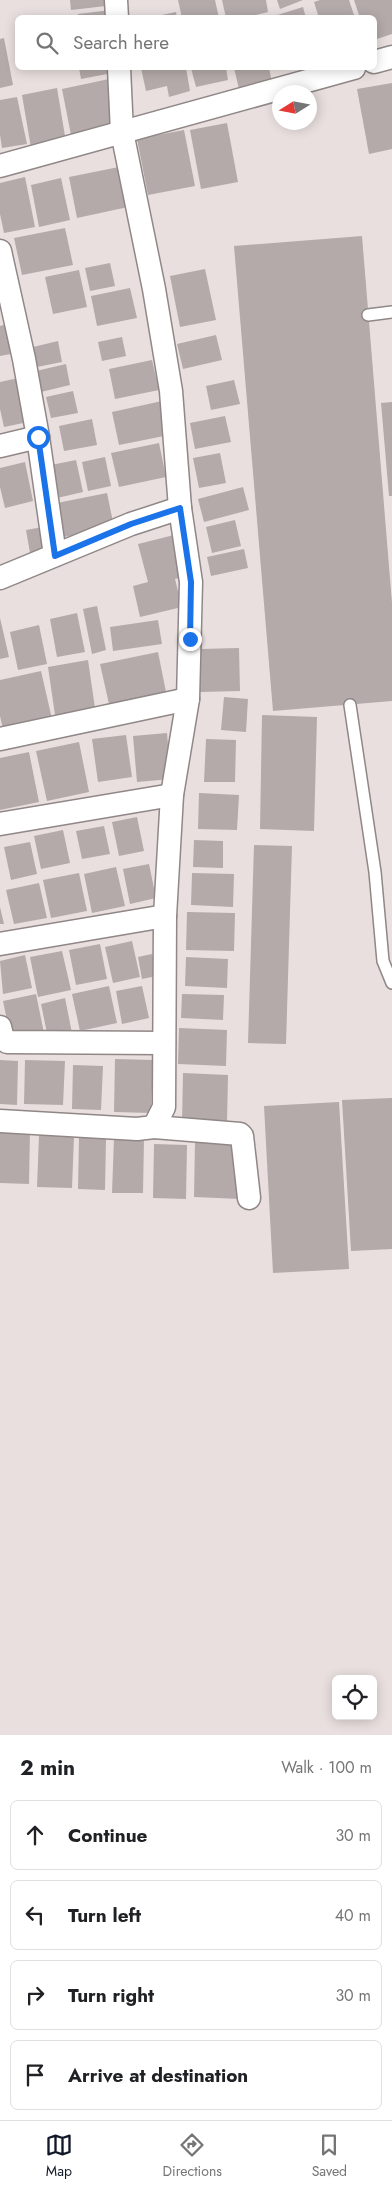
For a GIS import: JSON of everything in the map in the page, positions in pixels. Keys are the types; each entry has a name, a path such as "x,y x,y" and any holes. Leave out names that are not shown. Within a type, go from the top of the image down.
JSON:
{"street":[{"path":"116,0 117,15"},
{"path":"377,61 392,57"},
{"path":"119,70 122,132 154,290 171,390 180,508 191,582 188,699 172,795 166,916 164,1107 154,1126"},
{"path":"0,166 347,70"},
{"path":"0,250 24,359 38,437 55,556"},
{"path":"0,446 38,437"},
{"path":"0,578 131,524 180,508"},
{"path":"0,739 188,699"},
{"path":"0,824 172,795"},
{"path":"0,944 166,916"},
{"path":"0,1027 3,1039 7,1042 164,1044"},
{"path":"0,1121 137,1130 154,1126 240,1134 242,1136 249,1198"}],"lane":[{"path":"368,315 392,312"},
{"path":"350,705 375,872 382,961 392,983"}],"building":[{"path":"70,0 106,0 106,6 71,10"},
{"path":"178,0 215,0 218,15 181,15"},
{"path":"222,0 266,0 268,12 256,15 225,15"},
{"path":"277,0 303,0 280,9"},
{"path":"320,0 349,0 354,15 318,15 314,2"},
{"path":"354,0 392,0 392,34 377,39 377,15 359,15"},
{"path":"303,7 305,15 277,15"},
{"path":"111,10 112,15 78,15"},
{"path":"176,12 176,15 162,15"},
{"path":"4,38 13,85 0,88 0,39"},
{"path":"79,70 111,70 112,73 81,79"},
{"path":"141,70 186,70 190,91 169,97 167,86 146,91"},
{"path":"192,70 226,70 228,80 196,87"},
{"path":"234,70 269,70 272,82 239,89"},
{"path":"109,79 118,126 71,135 62,89"},
{"path":"392,83 392,149 369,154 357,89"},
{"path":"57,88 66,142 31,148 22,95"},
{"path":"17,97 27,144 2,148 0,100"},
{"path":"227,123 238,182 201,189 190,130"},
{"path":"184,130 195,186 148,195 137,139"},
{"path":"119,167 128,207 77,218 69,177"},
{"path":"25,177 35,227 4,233 0,214 0,183"},
{"path":"61,178 70,220 39,227 31,185"},
{"path":"65,228 73,265 22,275 14,238"},
{"path":"362,236 392,603 392,701 273,711 234,246"},
{"path":"110,263 115,286 90,291 85,268"},
{"path":"205,269 216,320 180,327 170,276"},
{"path":"79,270 87,307 53,314 45,277"},
{"path":"130,288 137,318 97,326 91,296"},
{"path":"10,323 16,353 0,356 0,326"},
{"path":"216,335 222,360 183,369 177,344"},
{"path":"122,337 126,356 102,361 98,342"},
{"path":"58,341 62,362 37,367 33,347"},
{"path":"152,360 159,390 115,399 109,369"},
{"path":"66,364 70,385 41,392 36,371"},
{"path":"23,377 33,421 4,427 0,409 0,382"},
{"path":"234,380 240,404 211,410 206,386"},
{"path":"73,391 78,413 51,418 46,397"},
{"path":"162,401 169,435 119,445 112,412"},
{"path":"392,402 392,496 389,496 381,403"},
{"path":"225,416 231,442 195,449 190,423"},
{"path":"92,419 97,445 64,451 59,426"},
{"path":"159,443 166,477 119,487 111,453"},
{"path":"220,453 226,483 199,488 193,458"},
{"path":"105,457 111,486 88,491 82,462"},
{"path":"76,460 83,492 57,498 51,465"},
{"path":"25,462 33,501 5,508 0,487 0,468"},
{"path":"243,487 249,510 204,522 198,499"},
{"path":"107,493 114,527 64,537 57,503"},
{"path":"235,520 241,546 212,553 206,527"},
{"path":"43,527 48,549 30,553 26,530"},
{"path":"174,535 184,577 175,579 182,607 140,617 133,586 148,582 138,544"},
{"path":"244,549 248,568 211,576 207,557"},
{"path":"97,606 106,650 92,654 83,609"},
{"path":"77,613 85,652 57,657 50,619"},
{"path":"0,618 9,657 0,659"},
{"path":"158,620 162,644 113,651 110,627"},
{"path":"39,625 47,664 18,670 10,632"},
{"path":"239,648 240,691 200,692 200,649"},
{"path":"158,652 166,692 109,704 100,664"},
{"path":"88,660 95,708 55,715 48,667"},
{"path":"41,671 52,719 3,729 0,716 0,680"},
{"path":"224,697 248,699 246,732 221,730"},
{"path":"262,715 317,717 314,831 260,829"},
{"path":"167,733 171,779 137,782 133,736"},
{"path":"126,735 132,777 98,782 92,739"},
{"path":"206,739 236,740 235,782 204,782"},
{"path":"79,742 89,792 47,801 36,751"},
{"path":"29,752 39,802 0,810 0,758"},
{"path":"199,793 239,795 237,830 198,829"},
{"path":"137,817 144,851 119,856 112,822"},
{"path":"104,826 110,854 82,859 76,831"},
{"path":"63,830 70,863 41,869 34,836"},
{"path":"194,840 223,841 223,868 193,867"},
{"path":"30,842 37,874 11,880 4,847"},
{"path":"254,845 292,846 286,1044 248,1043"},
{"path":"149,864 156,898 130,904 123,869"},
{"path":"116,867 125,906 92,913 84,874"},
{"path":"79,873 87,911 51,918 43,880"},
{"path":"192,873 234,874 233,907 191,905"},
{"path":"39,883 47,918 14,924 6,890"},
{"path":"0,907 4,924 0,924"},
{"path":"187,912 235,913 234,951 186,950"},
{"path":"132,941 140,977 113,983 105,947"},
{"path":"100,944 107,979 76,985 69,950"},
{"path":"62,951 71,990 38,997 30,957"},
{"path":"152,954 157,976 142,979 138,957"},
{"path":"25,955 32,988 3,994 0,961"},
{"path":"186,957 228,959 227,988 185,986"},
{"path":"109,986 117,1023 80,1031 72,994"},
{"path":"142,986 149,1018 122,1024 116,991"},
{"path":"36,994 44,1033 11,1040 3,1001"},
{"path":"182,994 224,995 223,1020 181,1018"},
{"path":"65,998 72,1033 48,1038 41,1004"},
{"path":"179,1028 227,1030 226,1066 178,1064"},
{"path":"115,1059 153,1060 151,1113 114,1112"},
{"path":"0,1060 18,1061 17,1105 0,1104"},
{"path":"25,1060 65,1061 63,1105 24,1104"},
{"path":"73,1065 103,1066 101,1110 72,1109"},
{"path":"183,1073 228,1075 227,1123 182,1122"},
{"path":"392,1098 392,1249 351,1251 342,1100"},
{"path":"339,1102 349,1269 273,1273 264,1106"},
{"path":"0,1130 30,1131 29,1184 0,1183"},
{"path":"39,1135 74,1136 72,1188 37,1187"},
{"path":"79,1137 106,1138 105,1190 78,1189"},
{"path":"114,1138 144,1139 143,1193 112,1193"},
{"path":"195,1141 241,1142 240,1199 194,1197"},
{"path":"154,1144 187,1145 186,1199 153,1198"}],"route":[{"path":"38,437 55,556 131,524 180,508 191,582 190,639"}]}
